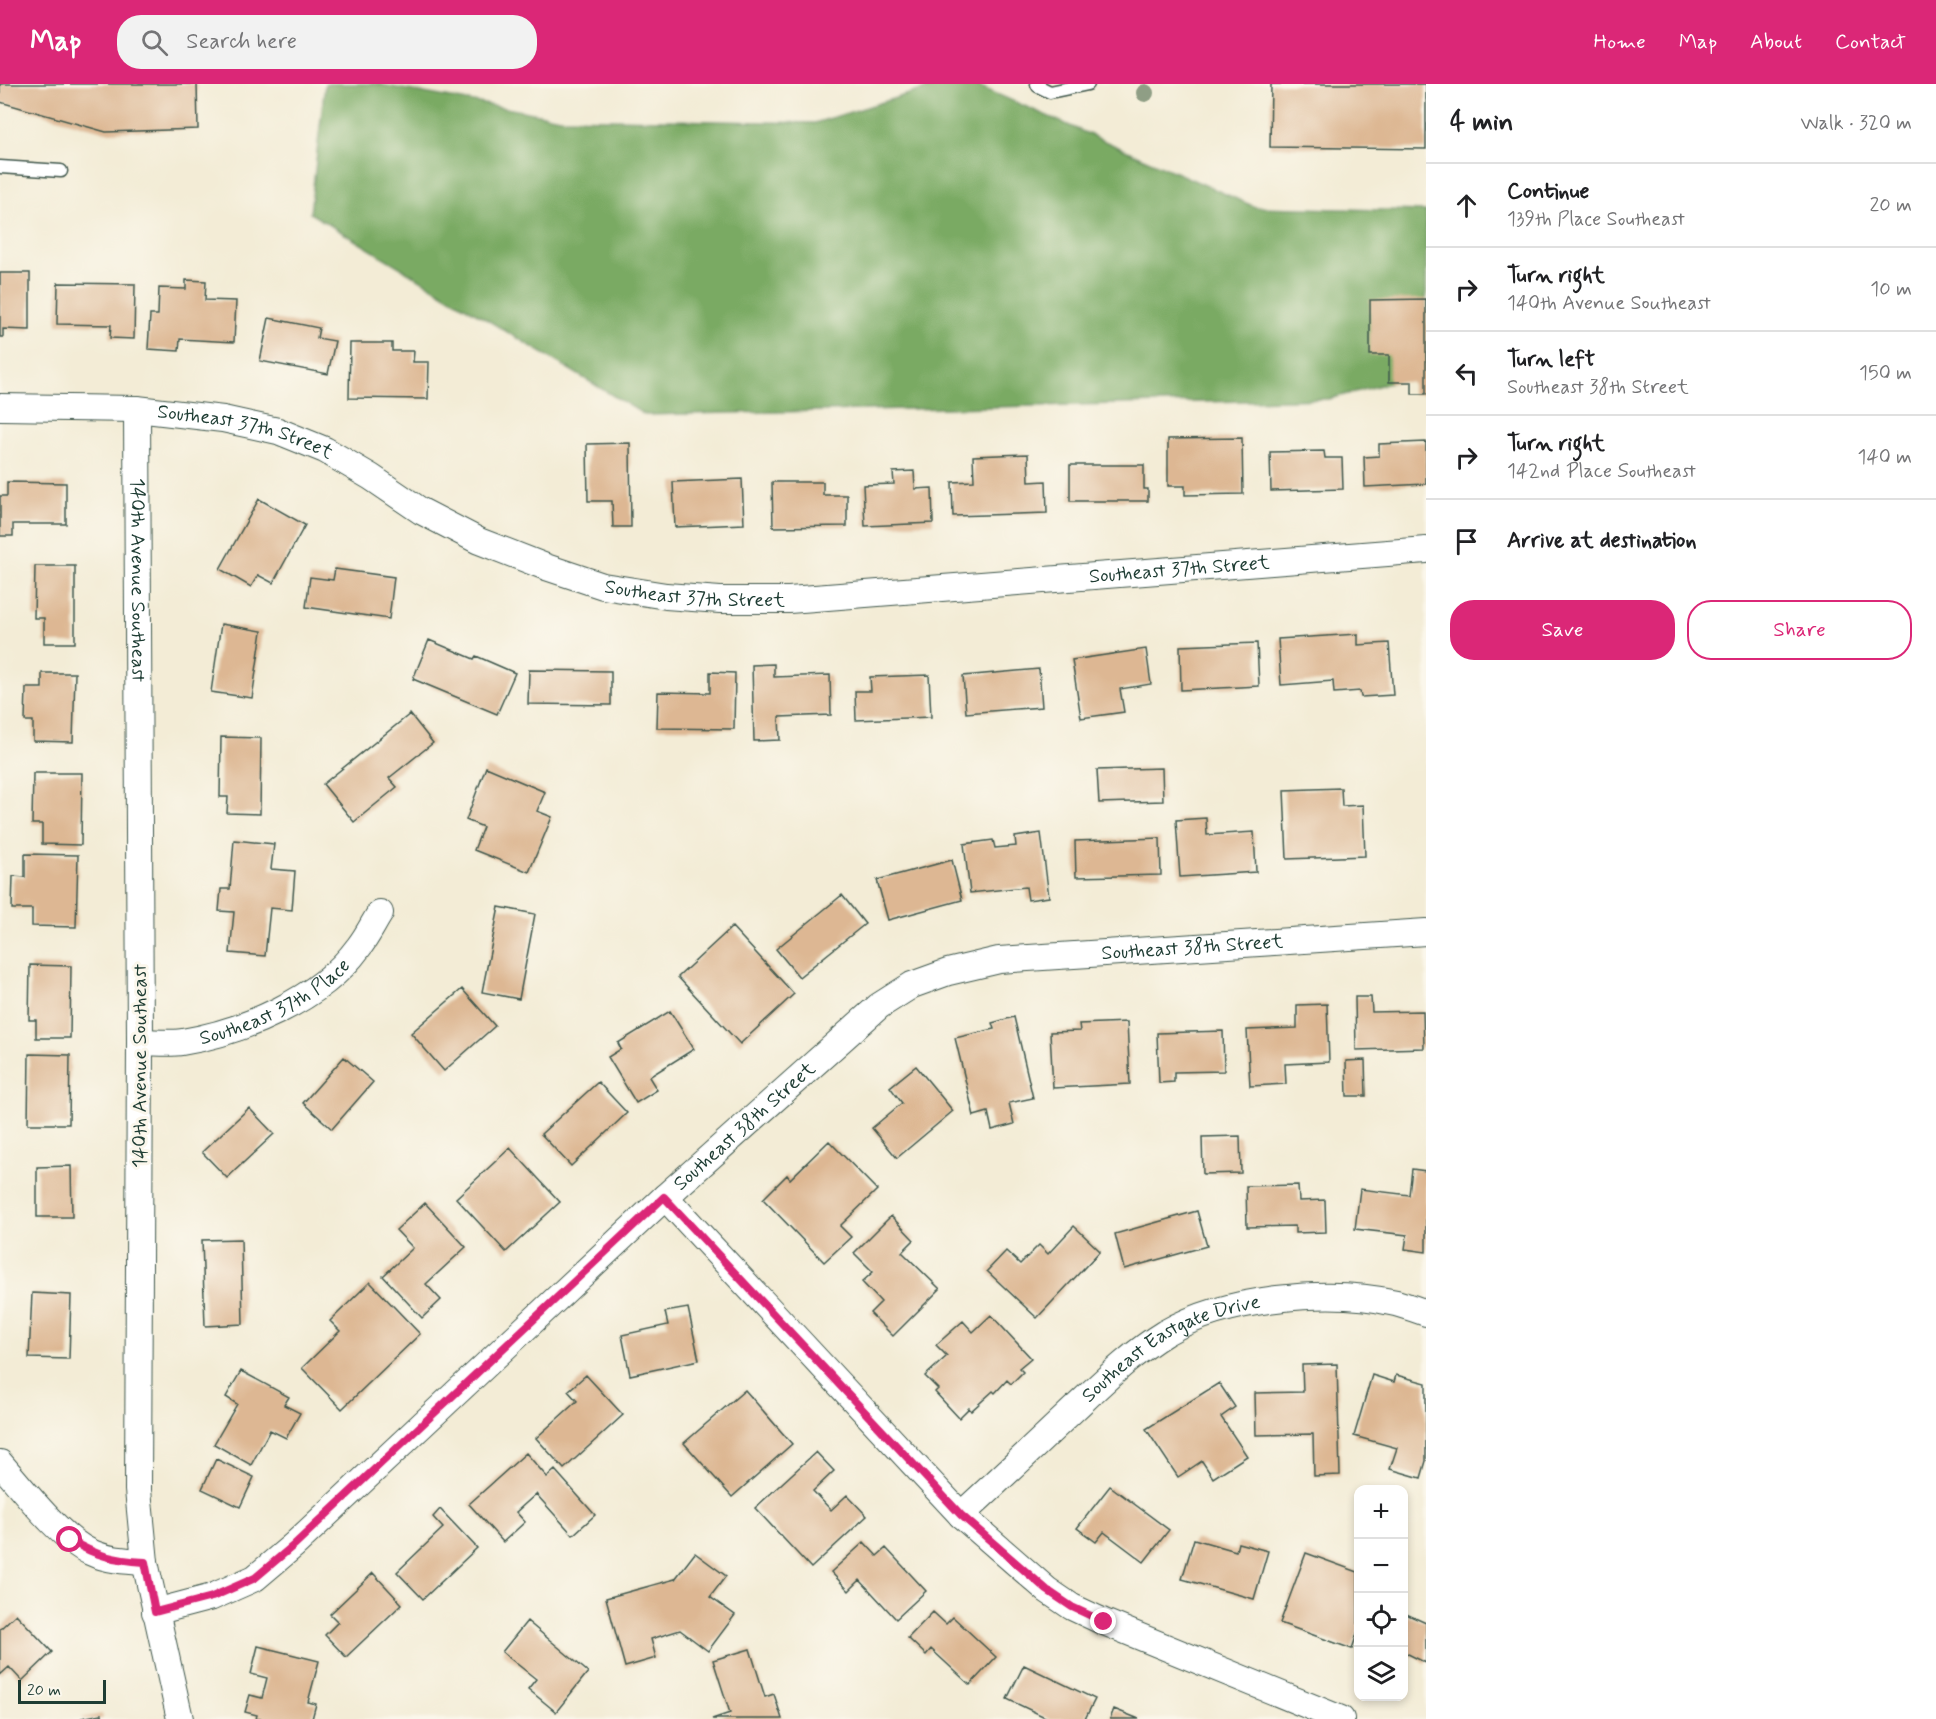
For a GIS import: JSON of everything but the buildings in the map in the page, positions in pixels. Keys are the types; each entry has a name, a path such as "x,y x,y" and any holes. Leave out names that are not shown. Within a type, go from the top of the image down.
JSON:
{"street":[{"name":"Southeast 37th Street","path":"0,407 137,409 223,419 278,431 325,450 371,477 421,511 479,541 603,586 666,596 720,600 789,600 1426,550"},
{"name":"140th Avenue Southeast","path":"137,409 140,1042 138,1490 145,1562 180,1719"},
{"name":"Southeast 37th Place","path":"140,1042 179,1042 230,1032 283,1009 329,979 358,949 380,913"},
{"name":"Southeast 38th Street","path":"155,1612 212,1597 255,1578 294,1545 664,1197 879,1006 912,985 948,972 999,960 1426,932"},
{"path":"664,1197 961,1515 1047,1590 1072,1607 1104,1622 1341,1719"},
{"name":"Southeast Eastgate Drive","path":"961,1515 1125,1361 1165,1333 1205,1314 1243,1303 1290,1298 1345,1297 1394,1303 1426,1312"},
{"path":"0,1463 70,1540 91,1552 118,1561 145,1562"}],"lane":[{"path":"1038,84 1050,92 1088,84"},
{"path":"0,167 61,171"}],"green space":[{"path":"325,84 376,84 560,118 815,123 941,84 974,84 1255,207 1426,211 1426,373 1329,399 645,415 310,213"}],"route":[{"path":"70,1540 91,1552 118,1561 145,1562 155,1612 212,1597 255,1578 294,1545 664,1197 961,1515 1047,1590 1072,1607 1104,1622"}]}
